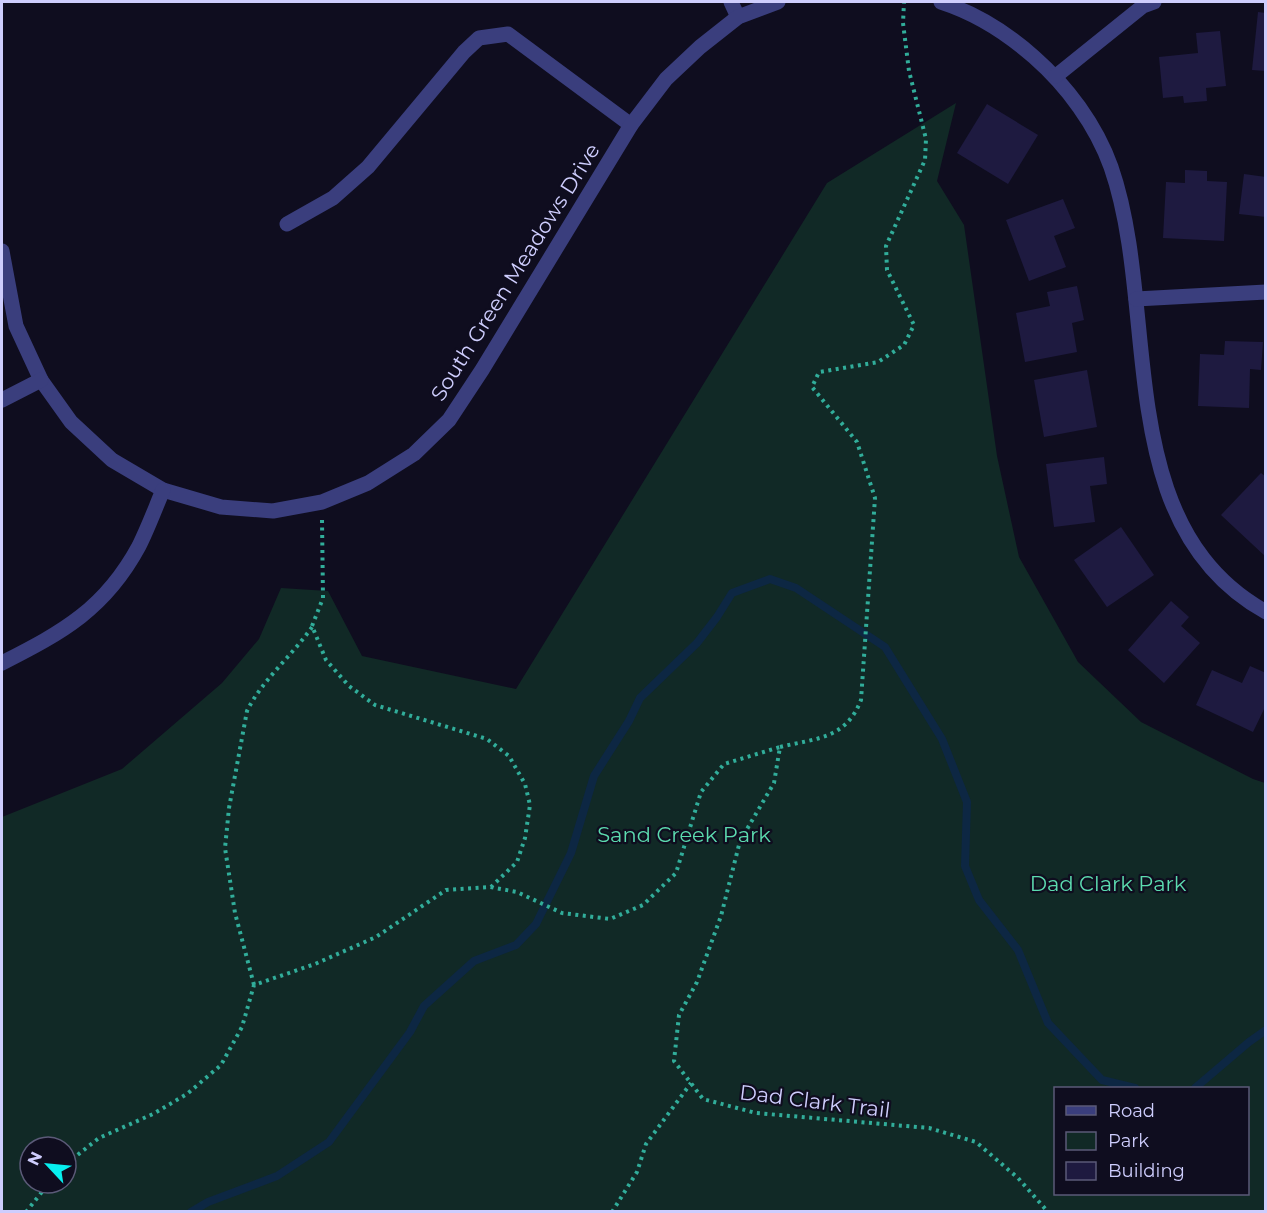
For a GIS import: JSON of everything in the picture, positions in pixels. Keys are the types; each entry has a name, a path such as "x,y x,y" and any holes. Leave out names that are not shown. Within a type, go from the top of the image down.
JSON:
{"street":[{"path":"731,2 738,17"},
{"name":"South Green Meadows Drive","path":"2,251 16,326 41,380 71,422 112,460 163,490 221,507 273,511 322,502 368,483 414,454 449,420 482,370 631,125 666,79 700,47 738,17 778,2"},
{"path":"941,2 982,19 1018,43 1056,76 1090,123 1111,166 1125,218 1153,442 1166,488 1187,537 1216,575 1266,612"},
{"path":"1056,76 1143,6 1154,2"},
{"path":"287,224 333,198 368,167 464,52 479,38 508,34 631,125"},
{"path":"1136,298 1266,292"},
{"path":"2,400 41,380"},
{"path":"2,663 49,639 85,615 114,584 139,545 163,490"}],"path":[{"path":"254,985 315,964 376,937 447,890 490,887 517,892 561,912 610,919 643,904 676,873 701,792 724,764 842,730 855,714 861,700 875,498 857,442 812,387 819,372 878,362 904,345 914,325 887,270 886,246 926,160 926,140 909,71 903,22 904,2"},
{"path":"78,1155 99,1138 153,1114 187,1094 221,1065 242,1028 254,985 235,913 226,858 229,808 247,711 254,697 312,626 323,598 322,502"},
{"path":"312,626 326,660 349,686 375,705 487,739 509,756 525,784 530,805 525,838 517,862 490,887"},
{"name":"Dad Clark Trail","path":"780,747 774,783 740,841 721,916 698,982 679,1015 674,1061 703,1099 756,1113 928,1128 976,1142 1018,1178 1048,1212"},
{"path":"612,1212 638,1172 646,1144 691,1083"},
{"path":"26,1212 39,1195"}],"green space":[{"path":"956,103 937,181 964,225 997,456 1019,557 1078,662 1141,722 1265,783 1265,1211 2,1211 2,817 122,769 222,683 259,639 281,588 328,591 362,656 516,689 827,183"}],"building":[{"path":"1258,12 1266,13 1266,71 1252,70"},
{"path":"1220,31 1226,86 1206,88 1207,101 1184,103 1183,96 1163,98 1159,57 1198,53 1196,33"},
{"path":"987,104 1038,135 1008,184 957,153"},
{"path":"1185,170 1207,171 1207,181 1227,182 1224,241 1163,238 1166,182 1185,183"},
{"path":"1244,174 1266,177 1266,217 1239,214"},
{"path":"1063,199 1075,228 1054,236 1066,267 1029,281 1006,220"},
{"path":"1077,286 1084,320 1072,323 1077,352 1025,362 1016,313 1050,306 1047,292"},
{"path":"1225,341 1263,342 1261,370 1250,369 1249,408 1198,406 1200,354 1224,355"},
{"path":"1087,370 1097,427 1044,437 1034,380"},
{"path":"1104,457 1107,484 1090,486 1095,522 1054,527 1046,464"},
{"path":"1261,473 1266,477 1266,557 1221,515"},
{"path":"1121,527 1154,575 1107,607 1074,560"},
{"path":"1171,601 1189,617 1181,626 1200,643 1164,683 1128,650"},
{"path":"1250,666 1266,673 1266,705 1253,732 1196,705 1212,670 1242,683"}],"waterway":[{"path":"191,1212 208,1202 277,1176 329,1142 410,1032 424,1006 474,961 516,945 536,924 571,853 594,776 629,721 640,698 697,643 732,593 770,579 796,588 885,647 942,739 967,802 965,866 979,900 1018,950 1048,1023 1102,1080 1131,1087"},
{"path":"1196,1087 1266,1030"}],"park label":[{"name":"Sand Creek Park","path":"684,834"},
{"name":"Dad Clark Park","path":"1108,883"}]}
